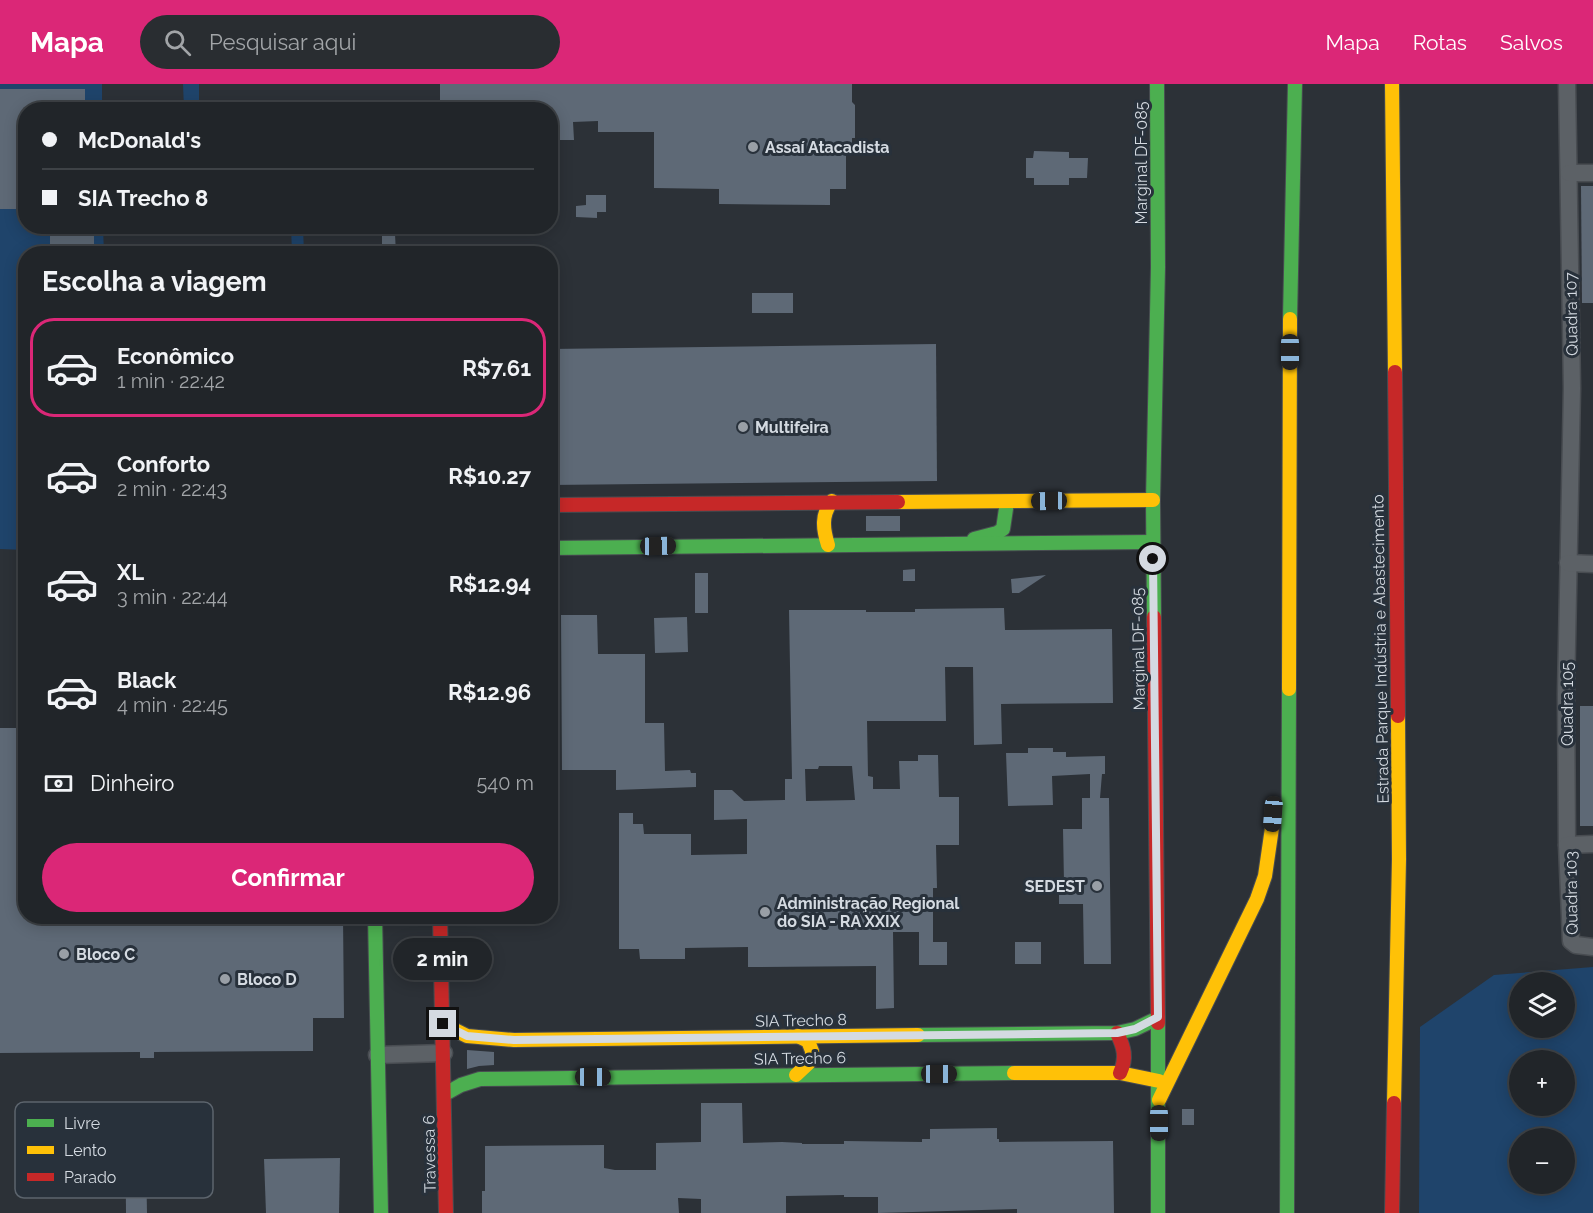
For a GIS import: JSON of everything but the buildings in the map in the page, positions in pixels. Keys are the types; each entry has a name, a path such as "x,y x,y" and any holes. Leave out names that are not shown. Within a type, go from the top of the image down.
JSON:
{"main road":[{"name":"Marginal DF-085","path":"1157,84 1158,267 1153,542 1159,1082 1158,1213"},
{"path":"1287,1213 1290,306 1295,84"},
{"name":"Estrada Parque Indústria e Abastecimento","path":"1392,84 1399,859 1392,1213"},
{"path":"558,505 1153,500"},
{"path":"828,545 823,517 832,501"},
{"path":"953,545 997,533 1003,529 1007,502"},
{"path":"558,548 1153,542"},
{"path":"1159,1100 1238,942 1265,876 1271,838 1289,630"},
{"path":"375,924 381,1213"},
{"name":"Travessa 6","path":"440,924 446,1213"},
{"name":"SIA Trecho 8","path":"443,1024 467,1036 514,1040 1117,1033 1135,1029 1158,1017"},
{"path":"1117,1033 1125,1052 1125,1063 1120,1073"},
{"path":"844,1035 835,1055 849,1074"},
{"path":"796,1075 812,1060 812,1051 808,1041 798,1036"},
{"path":"508,1065 506,1047 514,1040"},
{"name":"SIA Trecho 6","path":"445,1094 508,1065 796,1075 1120,1073 1159,1082"}],"street":[{"name":"Quadra 107","path":"1567,84 1572,388 1570,455"},
{"path":"1569,173 1593,173"},
{"name":"Quadra 105","path":"1567,845 1570,455"},
{"path":"1568,564 1593,564"},
{"name":"Quadra 103","path":"1593,844 1567,845 1571,941 1576,945 1593,948"},
{"path":"377,1055 444,1053"}],"shaded area":[{"path":"0,84 102,84 102,102 18,102 18,234 103,234 104,246 18,246 18,550 0,549"},
{"path":"183,84 199,84 199,102 184,102"},
{"path":"291,234 303,234 304,246 292,246"},
{"path":"1593,967 1593,1213 1419,1213 1420,1027 1494,975 1509,974 1509,1038 1575,1038 1575,972 1531,972"}],"traffic: fast":[{"path":"1154,617 1153,500 1158,267 1157,84"},
{"path":"1290,319 1295,84"},
{"path":"974,539 997,533 1003,529 1007,502"},
{"path":"558,548 1153,542"},
{"path":"1287,1213 1289,689"},
{"path":"375,924 381,1213"},
{"path":"918,1035 1117,1033 1135,1029 1158,1018"},
{"path":"1158,1023 1158,1213"},
{"path":"445,1094 461,1085 480,1079 1014,1073"}],"traffic: slow":[{"path":"1392,84 1395,372"},
{"path":"1289,689 1290,319"},
{"path":"898,502 1153,500"},
{"path":"828,545 824,522 828,506 832,501"},
{"path":"1394,1103 1399,859 1398,716"},
{"path":"1159,1100 1257,899 1265,876 1273,821"},
{"path":"443,1024 467,1036 514,1040 918,1035"},
{"path":"796,1075 812,1060 812,1051 808,1041 798,1036"},
{"path":"1014,1073 1120,1073 1159,1081"}],"traffic: jam":[{"path":"1395,372 1398,716"},
{"path":"558,505 898,502"},
{"path":"1154,617 1158,1023"},
{"path":"440,924 446,1213"},
{"path":"1117,1033 1124,1053 1120,1073"},
{"path":"1392,1213 1394,1103"}],"place":[{"name":"Assaí Atacadista","path":"753,147"},
{"name":"Multifeira","path":"743,427"},
{"name":"SEDEST","path":"1097,886"},
{"name":"Administração Regional do SIA - RA XXIX","path":"765,912"},
{"name":"Bloco C","path":"64,954"},
{"name":"Bloco D","path":"225,979"}],"route":[{"path":"443,1024 467,1036 514,1040 1117,1033 1135,1029 1158,1017 1153,559"}]}
